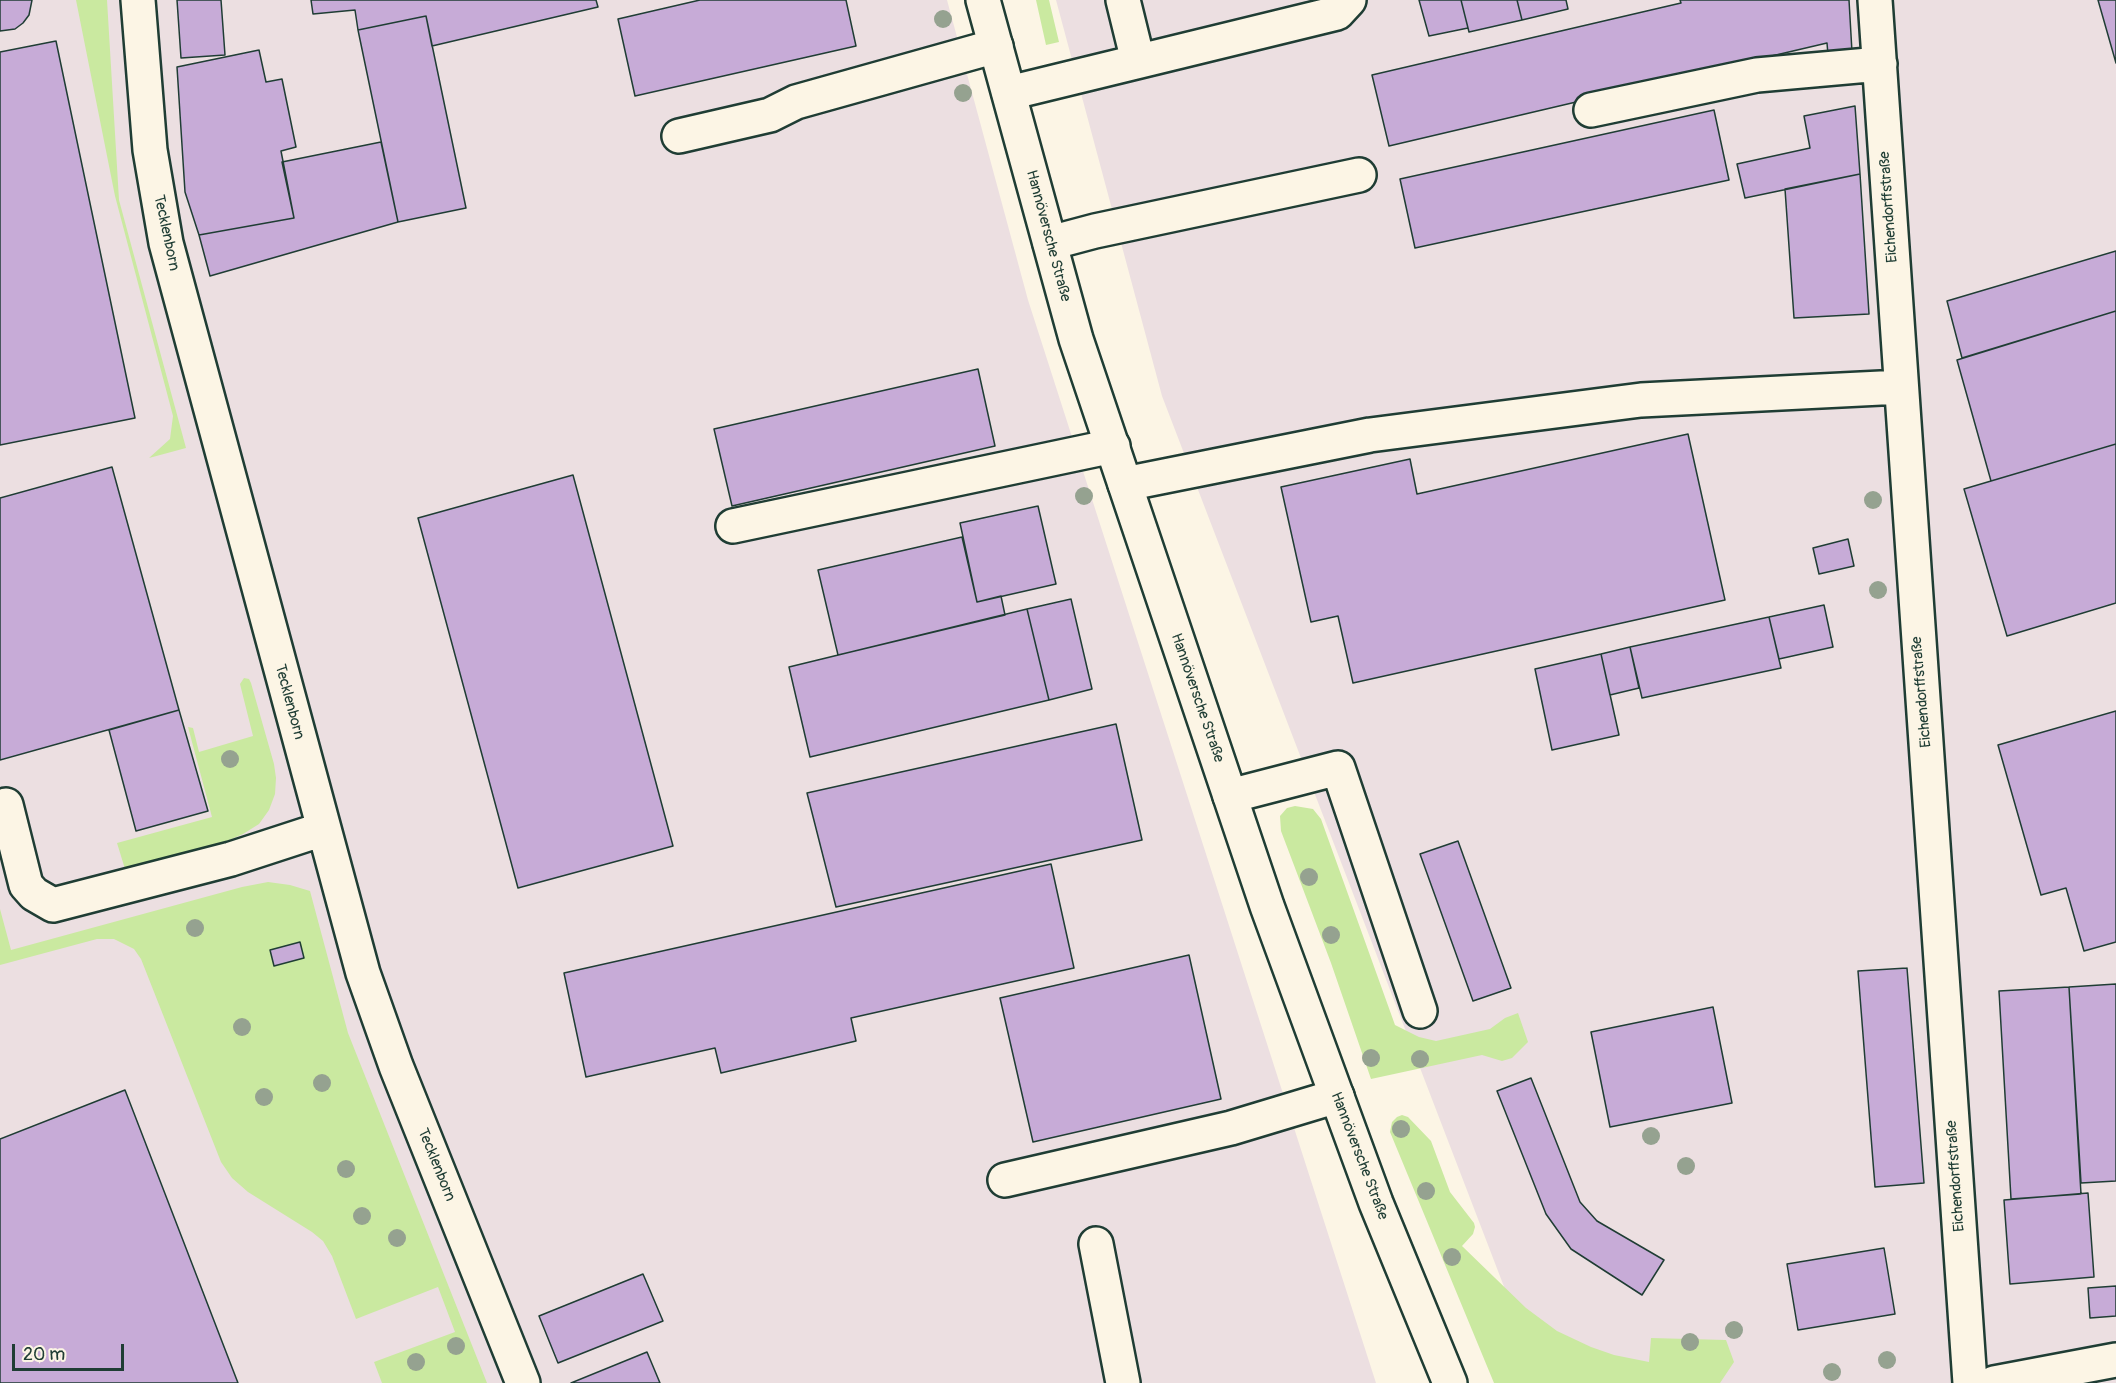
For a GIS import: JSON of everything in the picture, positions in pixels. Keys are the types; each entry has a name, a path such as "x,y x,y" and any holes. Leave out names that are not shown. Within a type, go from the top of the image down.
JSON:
{"street":[{"name":"Tecklenborn","path":"138,0 150,150 166,243 363,974 396,1066 523,1383"},
{"name":"Hannöversche Straße","path":"983,0 1076,339 1267,906 1376,1203 1450,1383"},
{"path":"1123,0 1138,61"},
{"path":"1009,93 1337,13 1348,0"},
{"name":"Eichendorffstraße","path":"1875,0 1970,1383"},
{"path":"679,136 770,115 796,102 996,46"},
{"path":"1591,110 1757,75 1880,64"},
{"path":"1050,243 1095,231 1359,175"},
{"path":"1125,484 1370,435 1641,400 1901,387"},
{"path":"733,526 1113,446"},
{"path":"1230,796 1338,768 1420,1011"},
{"path":"6,805 26,885 34,894 53,904 231,859 323,829"},
{"path":"1005,1180 1231,1128 1336,1096"},
{"path":"1096,1244 1123,1383"},
{"path":"1994,1383 2116,1360"}],"shaded area":[{"path":"0,0 947,0 1028,300 1376,1383 0,1383"},
{"path":"1056,0 2116,0 2116,1383 1541,1383 1162,396"}],"green space":[{"path":"76,0 107,0 119,200 186,448 149,458 170,439 173,416 115,196"},
{"path":"1036,0 1049,0 1059,42 1046,45"},
{"path":"244,678 249,679 251,683 274,764 275,794 269,810 259,824 227,841 125,869 117,843 212,817 188,727 193,728 199,752 253,736 240,684"},
{"path":"1295,806 1313,809 1321,819 1395,1025 1419,1037 1436,1041 1490,1029 1505,1018 1518,1013 1528,1042 1512,1058 1502,1061 1482,1055 1371,1079 1331,963 1281,831 1280,816 1287,808"},
{"path":"268,882 310,891 348,1033 487,1383 382,1383 374,1362 455,1332 438,1287 356,1319 332,1256 323,1241 248,1192 232,1178 221,1162 141,959 134,949 114,939 97,939 0,965 0,909 11,950 242,887"},
{"path":"1402,1115 1408,1117 1431,1141 1450,1192 1474,1223 1473,1234 1462,1246 1526,1308 1557,1331 1591,1347 1614,1355 1649,1362 1651,1338 1726,1340 1734,1362 1720,1383 1494,1383 1390,1132 1392,1122"}],"building":[{"path":"0,0 32,0 29,15 15,29 0,31"},
{"path":"177,0 221,0 225,55 181,58"},
{"path":"311,0 596,0 598,7 432,46 426,16 358,30 355,10 313,14"},
{"path":"700,0 846,0 856,46 635,96 618,19"},
{"path":"1419,0 1461,0 1468,28 1429,36"},
{"path":"1461,0 1517,0 1522,20 1469,32"},
{"path":"1517,0 1566,0 1568,9 1522,20"},
{"path":"1680,0 1849,0 1852,52 1828,55 1827,43 1389,146 1372,75 1681,3"},
{"path":"2098,0 2116,0 2116,63"},
{"path":"426,16 466,208 398,222 358,30"},
{"path":"56,41 135,418 0,445 0,52"},
{"path":"259,50 266,82 282,79 296,147 281,151 294,218 199,235 185,192 177,67"},
{"path":"1855,106 1860,174 1745,198 1737,164 1810,148 1804,116"},
{"path":"1714,110 1729,180 1415,248 1400,179"},
{"path":"381,142 398,222 210,276 199,235 294,218 282,162"},
{"path":"1860,174 1869,314 1794,318 1785,189"},
{"path":"2116,251 2116,311 1962,358 1947,301"},
{"path":"2116,311 2116,444 1991,481 1957,360"},
{"path":"978,369 995,446 732,506 714,429"},
{"path":"1688,434 1725,600 1353,683 1338,616 1311,622 1281,487 1410,459 1417,494"},
{"path":"2116,444 2116,603 2007,636 1964,489"},
{"path":"112,467 179,710 0,760 0,498"},
{"path":"573,475 673,846 518,888 418,518"},
{"path":"1038,506 1056,584 977,602 960,523"},
{"path":"962,537 977,602 1001,596 1005,615 838,655 818,570"},
{"path":"1848,539 1854,566 1819,574 1813,548"},
{"path":"1071,599 1092,689 1049,700 1027,609"},
{"path":"1824,605 1833,647 1779,659 1769,617"},
{"path":"1027,609 1049,700 810,757 789,667"},
{"path":"1769,617 1781,668 1642,698 1630,647"},
{"path":"1630,647 1639,688 1610,695 1601,654"},
{"path":"1601,654 1619,735 1552,750 1535,669"},
{"path":"179,710 208,811 136,831 109,730"},
{"path":"2116,711 2116,942 2084,951 2066,888 2041,895 1998,745"},
{"path":"1116,724 1142,840 836,907 807,793"},
{"path":"1458,841 1511,988 1473,1001 1420,854"},
{"path":"1051,864 1074,968 851,1018 856,1041 721,1073 715,1048 586,1077 564,973"},
{"path":"300,942 304,958 274,966 270,950"},
{"path":"1189,955 1221,1099 1033,1142 1000,998"},
{"path":"1907,968 1924,1183 1875,1187 1858,971"},
{"path":"2116,984 2116,1181 2081,1183 2069,987"},
{"path":"2069,987 2081,1194 2011,1199 1999,991"},
{"path":"1713,1007 1732,1103 1610,1127 1591,1032"},
{"path":"1531,1078 1580,1202 1597,1221 1664,1260 1642,1295 1571,1249 1546,1214 1497,1091"},
{"path":"125,1090 238,1383 0,1383 0,1139"},
{"path":"2088,1193 2094,1277 2010,1284 2004,1200"},
{"path":"1884,1248 1895,1314 1798,1330 1787,1264"},
{"path":"643,1274 663,1321 558,1363 539,1316"},
{"path":"2116,1286 2116,1316 2090,1318 2088,1288"},
{"path":"647,1352 660,1383 571,1383"}]}
